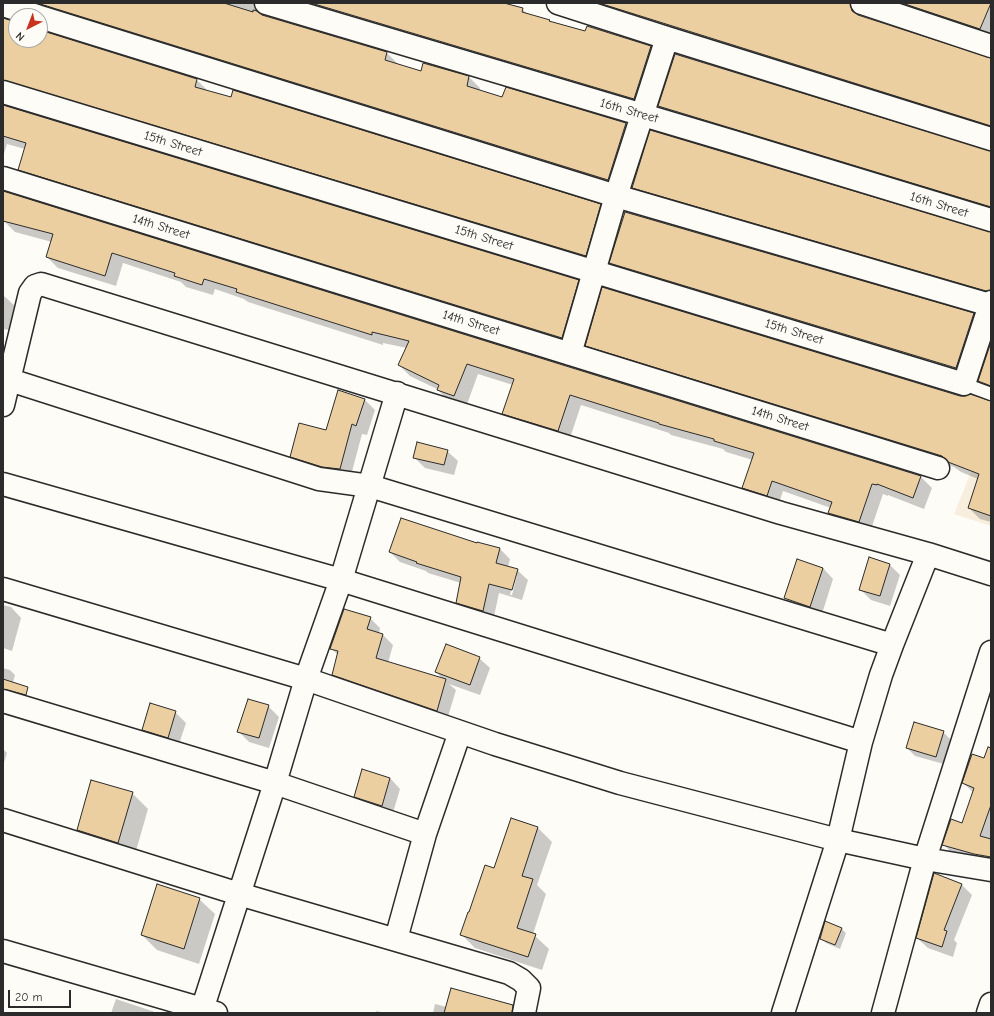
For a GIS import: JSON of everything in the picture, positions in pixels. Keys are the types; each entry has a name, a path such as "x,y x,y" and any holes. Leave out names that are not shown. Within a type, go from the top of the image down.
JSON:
{"street":[{"name":"16th Street","path":"266,3 991,220"},
{"path":"558,3 991,138"},
{"path":"862,3 914,12 990,42"},
{"path":"48,19 616,196 990,303 964,384"},
{"path":"570,354 616,196 667,38"},
{"name":"15th Street","path":"3,92 964,384"},
{"name":"14th Street","path":"3,178 938,468"},
{"path":"3,405 30,293 35,286 41,284 781,513 928,554 991,574"},
{"path":"10,380 319,479 370,486 892,645"},
{"path":"3,950 206,1012 239,894 275,783 306,679 341,580 370,486 396,393"},
{"path":"3,484 341,580 861,742"},
{"path":"783,1013 838,840 861,742 892,645 928,554"},
{"path":"3,589 306,679 495,744 620,783 838,840 926,860 991,870"},
{"path":"883,1013 926,860 991,652"},
{"path":"3,701 275,783 425,834"},
{"path":"396,939 425,834 460,732"},
{"path":"3,820 239,894 509,973 521,980 529,988 524,1013"},
{"path":"988,1013 991,1004"}],"lane":[{"path":"964,384 991,394"}],"shaded area":[{"path":"991,423 991,526 954,514"}],"building":[{"path":"37,3 224,3 253,12 253,10 257,11 262,15 387,52 385,60 421,71 423,63 469,76 467,86 502,97 506,87 626,123 608,180"},
{"path":"311,3 504,3 523,8 522,12 550,20 549,21 585,31 587,26 651,46 634,99"},
{"path":"599,3 850,3 852,11 858,15 991,58 991,126"},
{"path":"902,3 991,3 980,29"},
{"path":"3,18 8,20 8,48 48,48 48,32 197,79 195,87 231,97 233,90 601,204 586,256 3,80"},
{"path":"675,54 991,151 991,207 658,106"},
{"path":"3,105 579,280 562,338 18,170 26,143 3,136"},
{"path":"650,130 991,232 991,290 986,291 632,188"},
{"path":"3,191 921,476 913,498 877,484 872,484 859,522 828,513 832,502 772,481 767,496 742,488 754,453 714,441 714,439 659,424 570,395 558,431 502,414 514,379 467,364 454,396 437,390 439,385 398,365 409,341 372,332 372,335 236,292 237,289 204,279 202,285 174,276 175,273 112,253 105,276 46,257 53,234 3,221"},
{"path":"625,212 974,313 956,368 609,263"},
{"path":"602,287 960,396 970,394 991,401 991,516 968,508 979,474 948,462 942,456 585,346"},
{"path":"991,342 991,386 978,381"},
{"path":"338,390 365,399 356,426 352,424 340,469 322,467 290,457 299,423 326,430"},
{"path":"417,442 448,450 444,465 413,458"},
{"path":"401,518 477,543 500,548 496,563 518,569 512,590 489,584 483,611 456,603 461,577 416,563 417,562 389,552"},
{"path":"869,557 890,564 880,596 859,590"},
{"path":"797,559 823,568 810,607 784,598"},
{"path":"344,609 371,617 367,629 383,634 376,658 446,679 437,711 332,675 338,651 330,649"},
{"path":"446,644 480,657 470,685 435,672"},
{"path":"3,679 28,687 26,695 3,689"},
{"path":"248,699 269,705 259,738 237,732"},
{"path":"150,703 176,711 168,738 142,730"},
{"path":"914,722 944,731 936,757 906,748"},
{"path":"988,747 991,748 991,805 980,836 991,839 991,857 942,845 951,819 962,823 974,788 962,783 972,754 984,758"},
{"path":"362,769 390,778 382,806 354,797"},
{"path":"91,780 133,792 118,843 77,830"},
{"path":"511,818 538,827 522,876 533,879 517,928 536,934 528,957 460,935 485,865 494,868"},
{"path":"934,873 962,884 944,930 947,931 942,947 916,938"},
{"path":"157,884 200,898 184,949 141,935"},
{"path":"825,921 842,928 835,945 820,939"},
{"path":"451,988 513,1005 512,1013 444,1013"}]}
